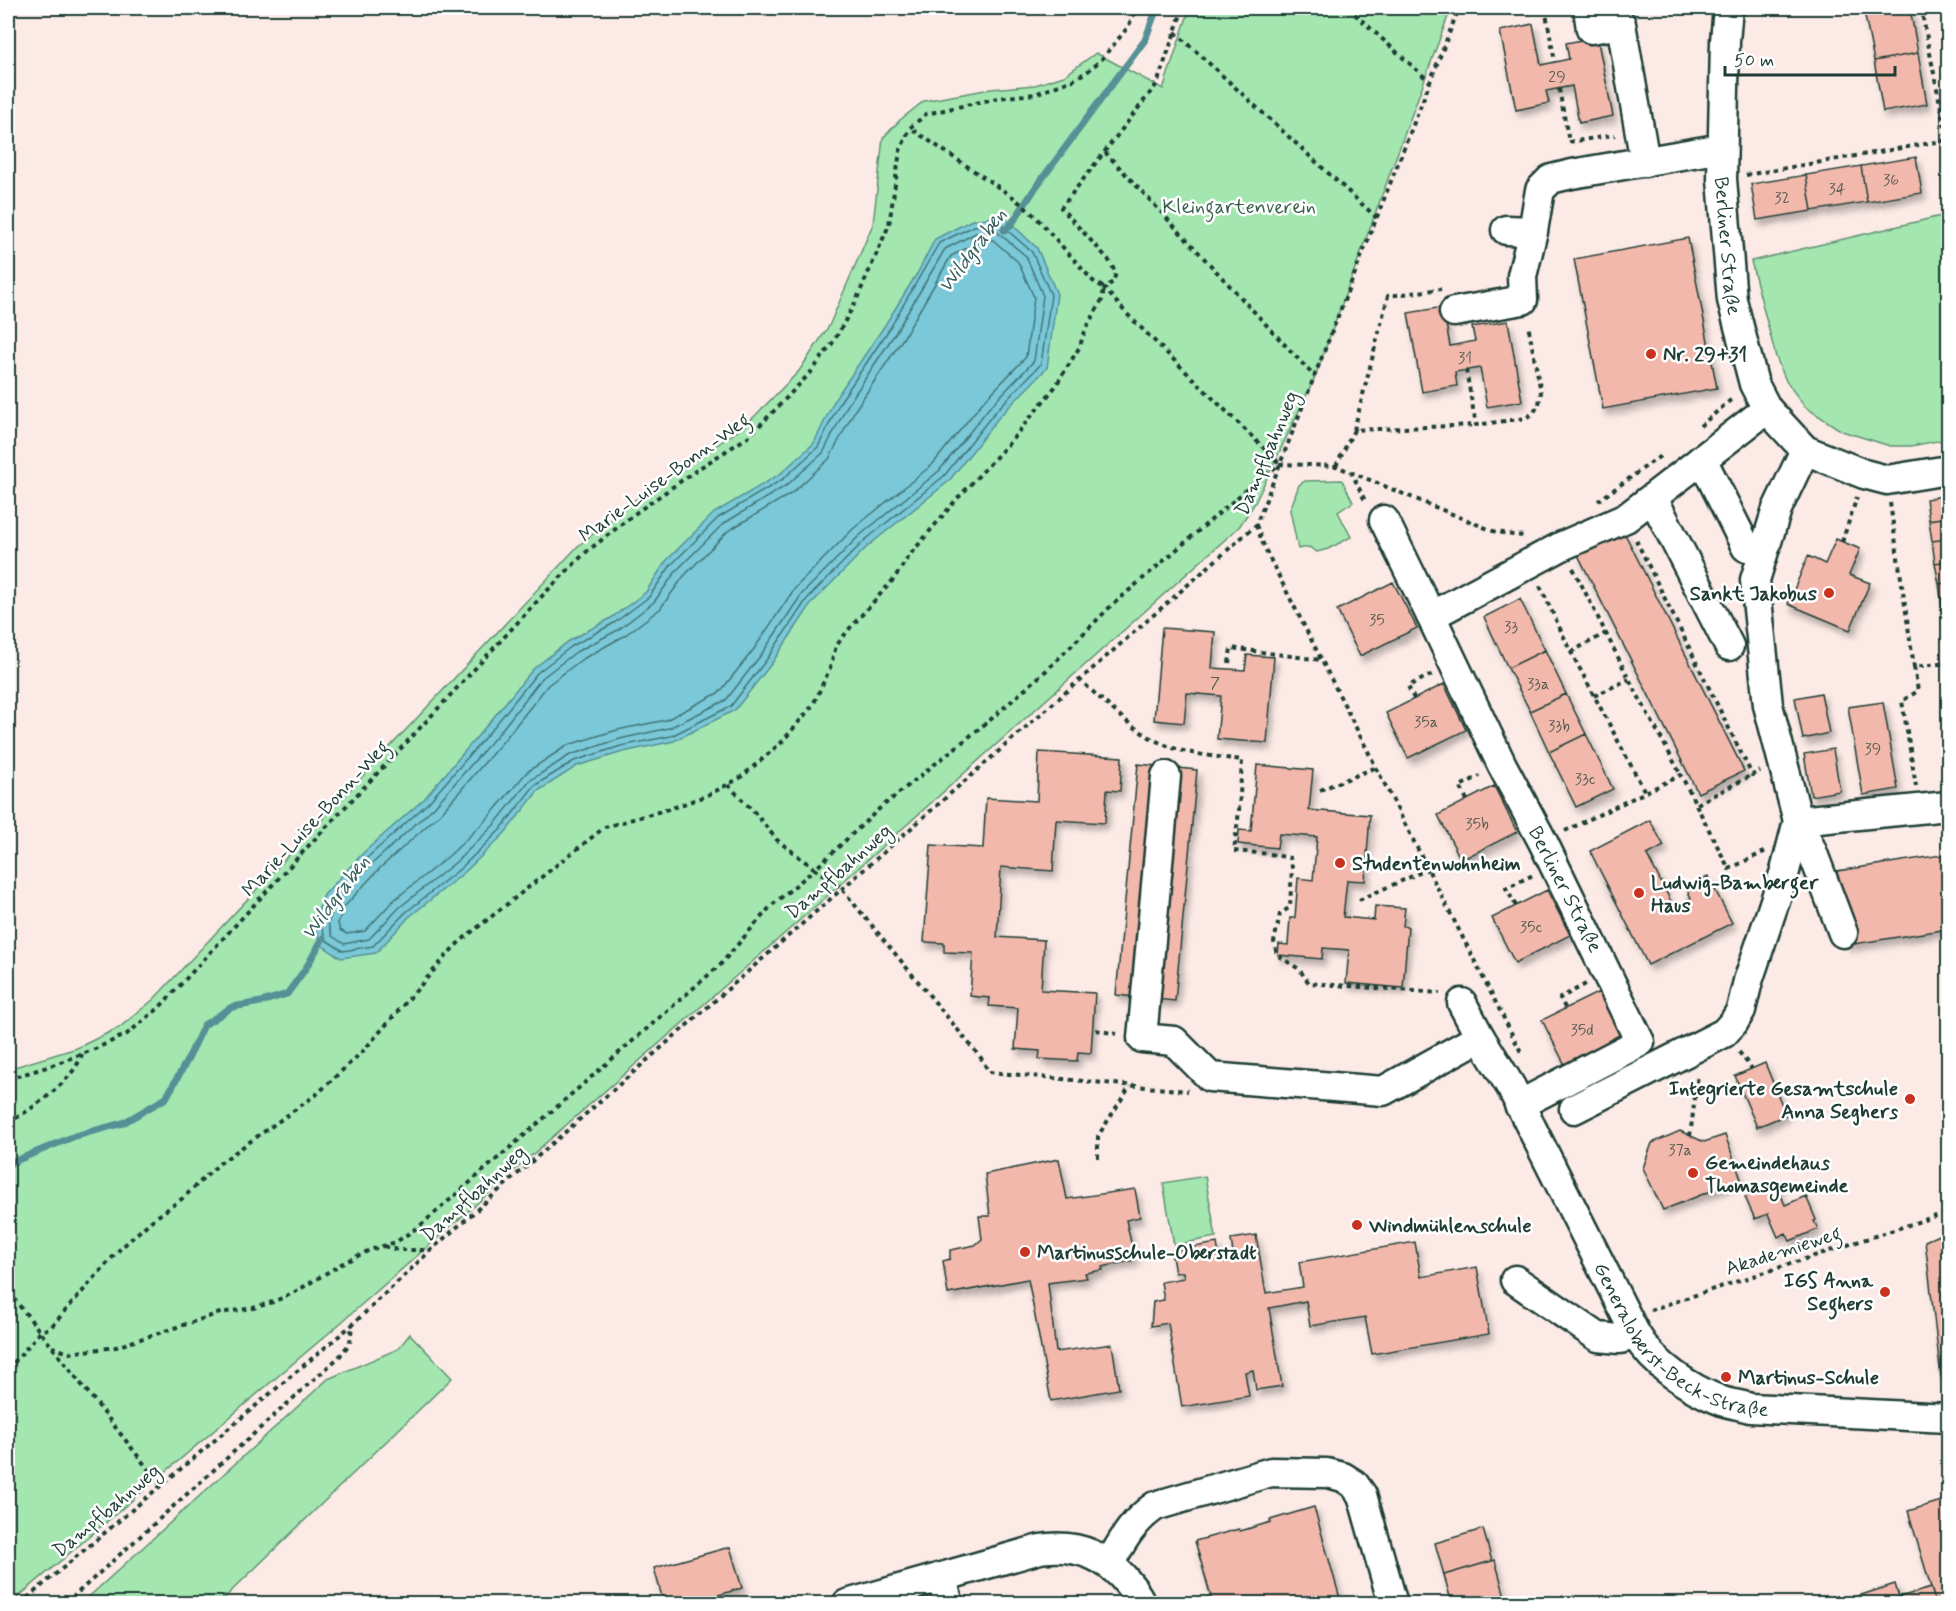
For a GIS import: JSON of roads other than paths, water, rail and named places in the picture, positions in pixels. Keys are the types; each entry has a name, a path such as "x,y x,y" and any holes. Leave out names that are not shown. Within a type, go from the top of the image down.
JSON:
{"street":[{"path":"1588,8 1591,28 1621,24 1645,162"},
{"name":"Berliner Straße","path":"1728,8 1725,41 1722,179 1732,300 1754,384 1767,409 1804,450 1875,477 1948,470"},
{"name":"Berliner Straße","path":"1454,312 1522,300 1520,230 1540,190 1551,179 1722,148"},
{"path":"1431,616 1562,546 1626,518 1767,409"},
{"path":"1804,450 1778,509 1755,580 1768,705 1798,821 1812,850 1843,933"},
{"path":"1702,459 1746,547"},
{"path":"1653,498 1730,646"},
{"name":"Berliner Straße","path":"1376,515 1431,616 1502,765 1608,973 1640,1042 1519,1105"},
{"path":"1166,776 1142,1038 1174,1041 1210,1077 1383,1091 1480,1037"},
{"path":"1798,821 1948,806"},
{"path":"1574,1109 1724,1033 1734,1022 1741,1010 1748,981 1785,871 1798,821"},
{"name":"Generaloberst-Beck-Straße","path":"1462,1003 1639,1316 1642,1346 1656,1359 1687,1384 1722,1401 1750,1408 1948,1419"},
{"path":"1515,1280 1598,1337 1620,1339 1639,1316"},
{"path":"1109,1564 1129,1529 1140,1516 1155,1506 1272,1472 1327,1473 1354,1484 1362,1495 1393,1604"},
{"path":"847,1604 945,1590 1040,1549 1056,1546 1095,1555 1109,1564 1138,1595 1140,1604"}],"water":[{"path":"1003,216 1037,248 1057,294 1047,368 999,417 949,481 868,546 812,603 772,663 735,710 674,741 623,752 577,766 538,791 504,834 465,872 409,917 376,953 341,958 320,944 314,922 324,895 363,853 424,799 533,669 569,641 611,618 646,592 666,561 714,513 780,474 814,443 835,399 885,325 918,272 935,239 972,220"}],"waterway":[{"name":"Wildgraben","path":"1004,230 1011,225 1036,187 1145,40 1157,8"},
{"name":"Wildgraben","path":"8,1164 75,1136 123,1123 166,1098 204,1025 232,1007 261,1002 287,994 306,968 323,938"}],"place":[{"name":"Nr. 29+31","path":"1651,354"},
{"name":"Sankt Jakobus","path":"1829,593"},
{"name":"Studentenwohnheim","path":"1340,863"},
{"name":"Ludwig-Bamberger Haus","path":"1639,893"},
{"name":"Integrierte Gesamtschule Anna Seghers","path":"1910,1099"},
{"name":"Gemeindehaus Thomasgemeinde","path":"1693,1173"},
{"name":"Windmühlenschule","path":"1357,1225"},
{"name":"Martinusschule-Oberstadt","path":"1025,1252"},
{"name":"IGS Anna Seghers","path":"1885,1292"},
{"name":"Martinus-Schule","path":"1726,1377"}],"park label":[{"name":"Kleingartenverein","path":"1239,206"}]}
